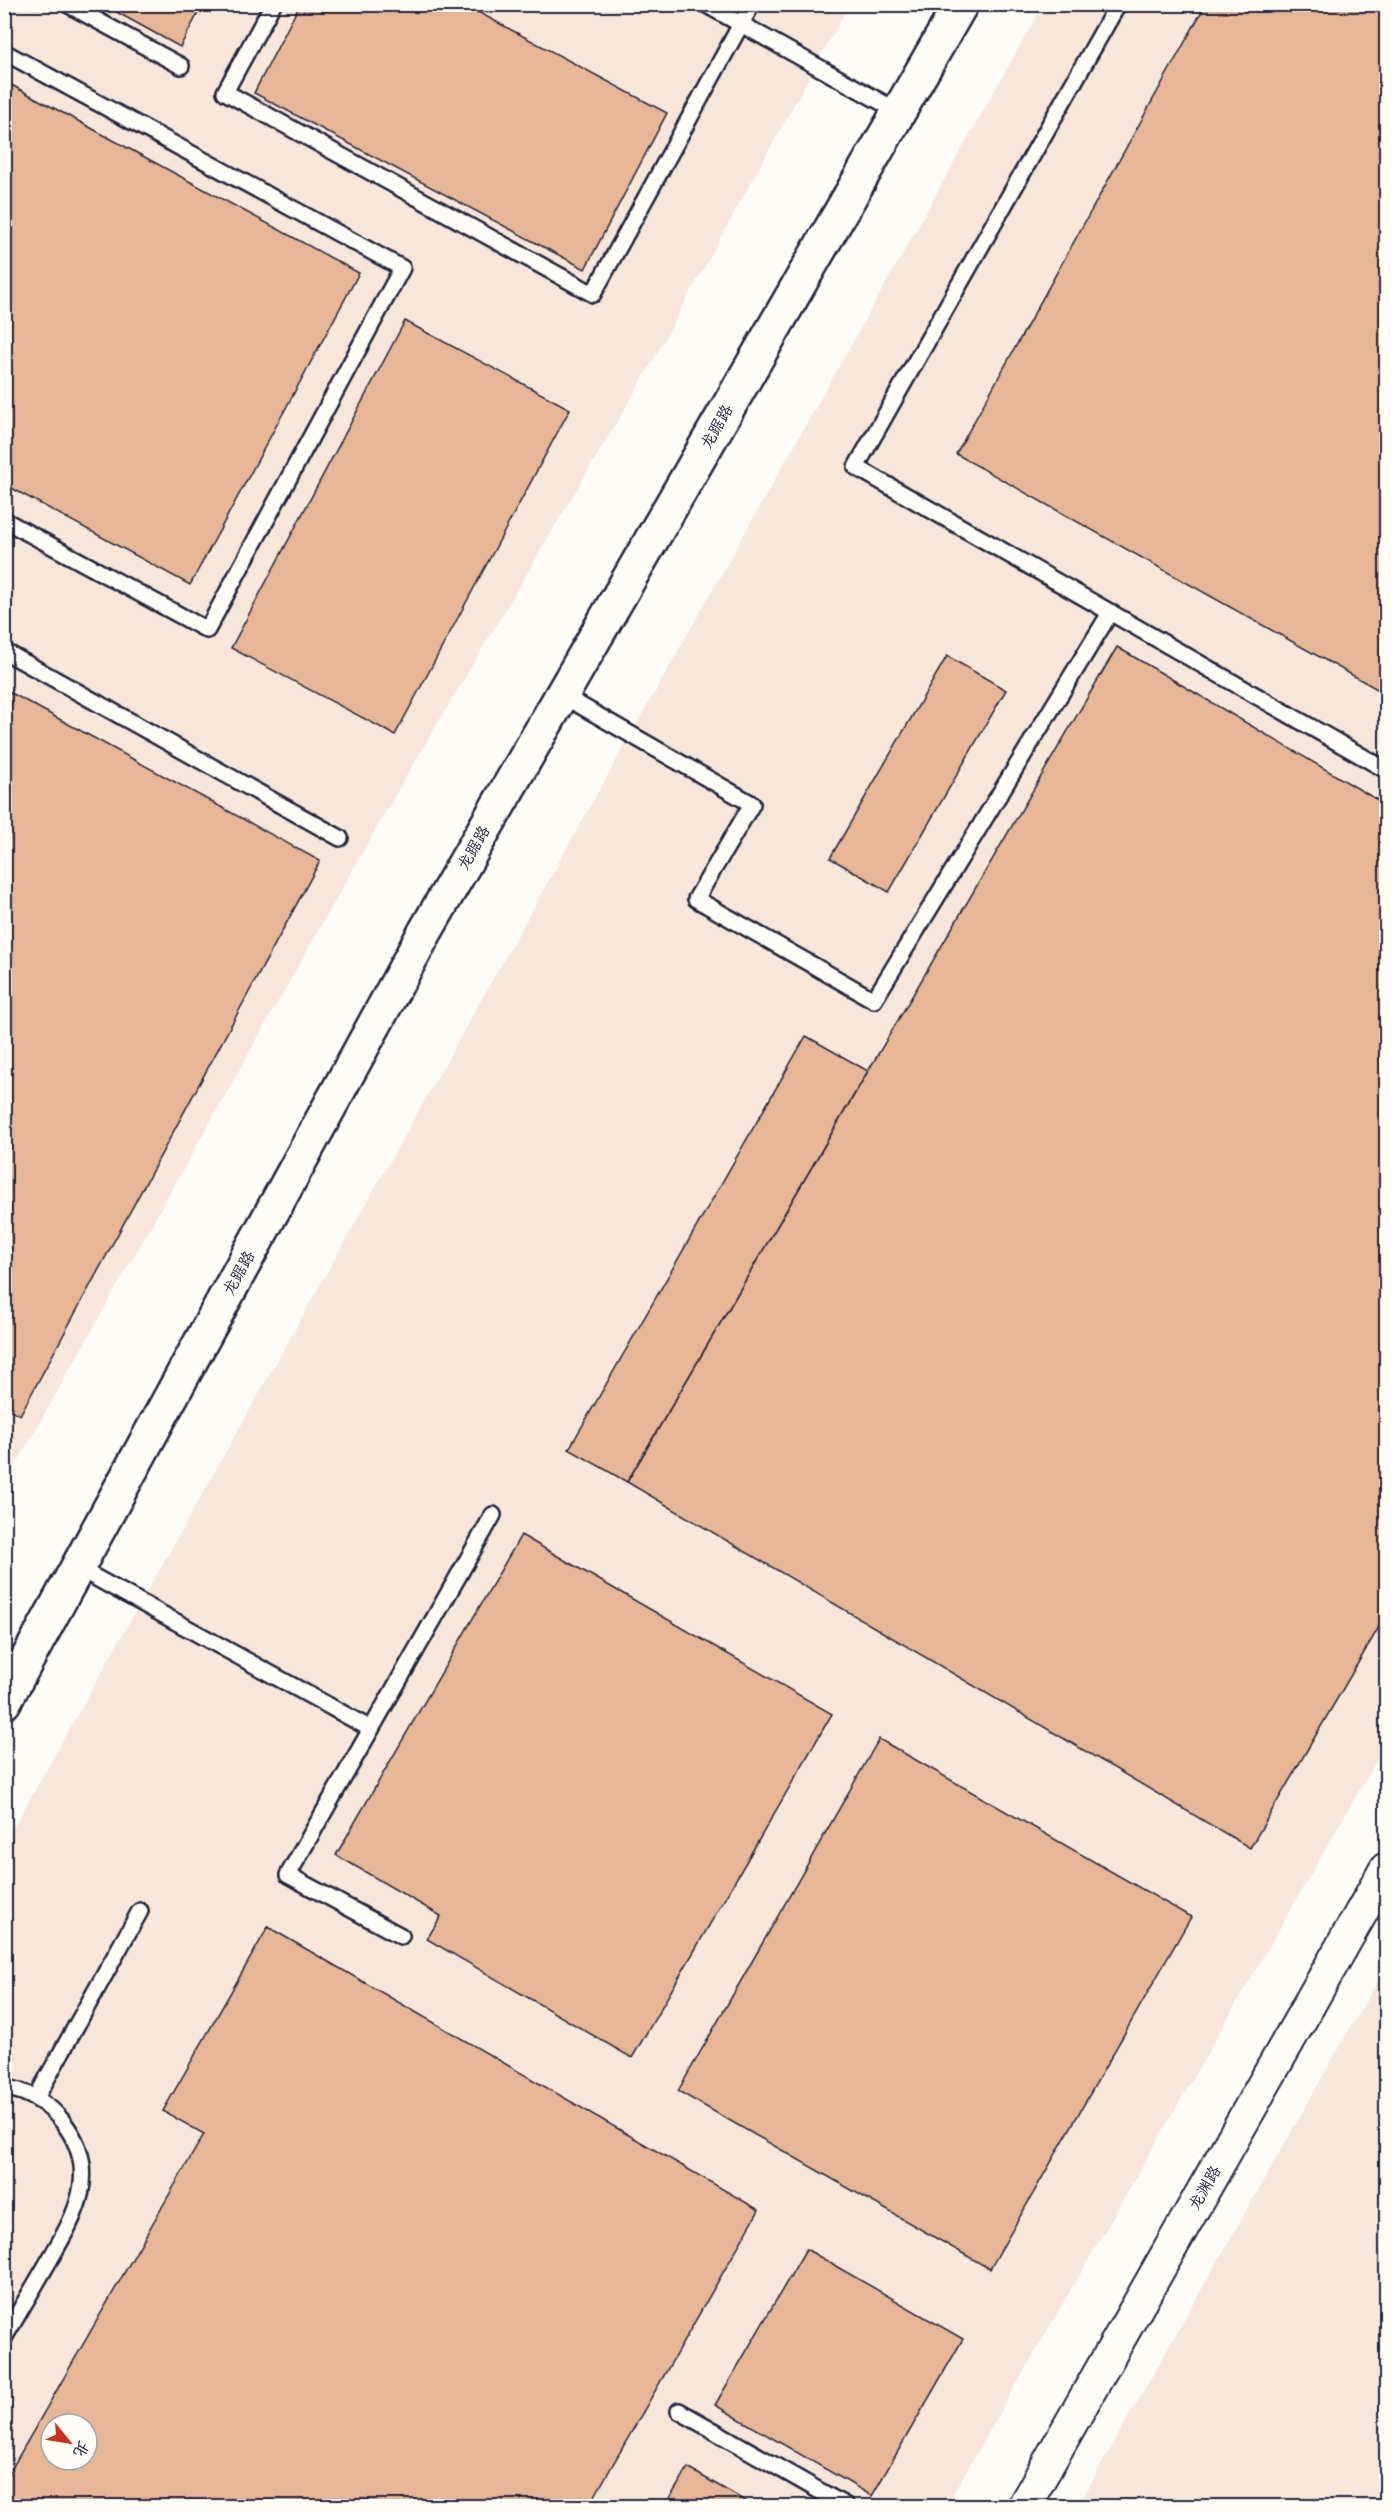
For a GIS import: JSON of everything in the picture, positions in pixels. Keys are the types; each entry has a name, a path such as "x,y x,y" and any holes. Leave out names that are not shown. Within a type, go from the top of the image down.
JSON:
{"street":[{"name":"龙踞路","path":"4,1702 425,932 961,4"},
{"name":"龙渊路","path":"1024,2506 1386,1869"}],"lane":[{"path":"68,4 181,66"},
{"path":"273,4 225,92 593,294 752,4"},
{"path":"705,4 899,112"},
{"path":"1118,4 856,467 1386,770"},
{"path":"4,52 402,268 207,630 4,520"},
{"path":"562,695 752,804 696,899 874,1000 1110,613"},
{"path":"4,651 340,838"},
{"path":"400,1936 288,1875 493,1515"},
{"path":"78,1568 371,1729"},
{"path":"36,2098 140,1911"},
{"path":"4,2088 36,2098 55,2112 70,2131 80,2153 83,2176 80,2200 71,2223 4,2338"},
{"path":"679,2411 846,2506"}],"shaded area":[{"path":"5,5 849,5 646,373 394,797 5,1484"},
{"path":"1043,5 1386,5 1386,1744 946,2506 5,2506 5,1843"},
{"path":"1386,1967 1386,2506 1078,2506 1367,1999"}],"building":[{"path":"102,4 203,4 180,47"},
{"path":"300,4 463,4 667,113 585,269 254,93"},
{"path":"1206,4 1386,4 1386,694 956,454"},
{"path":"4,81 359,273 190,585 4,484"},
{"path":"405,321 570,409 395,735 231,648"},
{"path":"1117,647 1386,805 1386,1615 1250,1848 627,1482"},
{"path":"947,656 1006,690 889,892 830,858"},
{"path":"4,689 320,861 20,1415 4,1406"},
{"path":"806,1036 868,1071 627,1482 569,1449"},
{"path":"521,1535 832,1714 632,2058 427,1939 441,1916 336,1855"},
{"path":"879,1739 1191,1917 990,2269 678,2091"},
{"path":"268,1927 759,2210 589,2506 4,2506 4,2482 39,2421 39,2472 99,2472 99,2412 44,2412 204,2134 163,2111"},
{"path":"806,2249 963,2339 872,2496 715,2405"},
{"path":"688,2468 754,2506 665,2506"}]}
